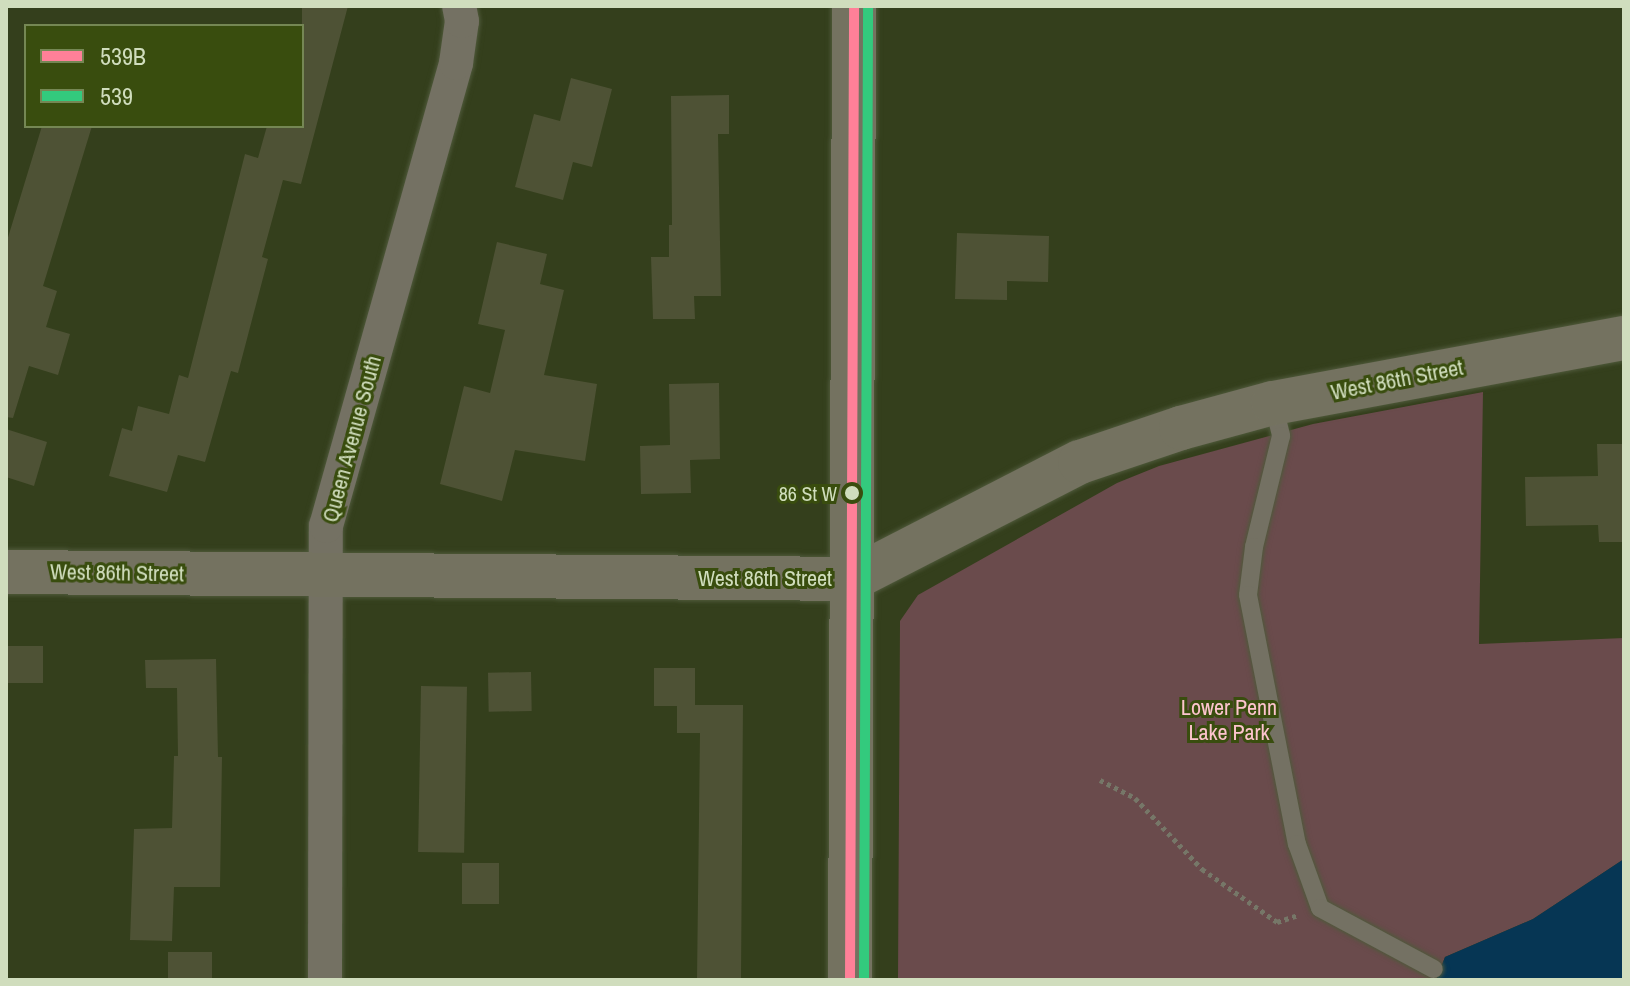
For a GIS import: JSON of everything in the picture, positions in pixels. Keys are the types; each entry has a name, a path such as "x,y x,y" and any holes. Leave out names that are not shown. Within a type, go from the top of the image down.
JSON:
{"street":[{"name":"Queen Avenue South","path":"325,980 326,526 456,63 462,21 459,6"},
{"path":"850,980 854,6"},
{"name":"West 86th Street","path":"6,572 852,579 1080,462 1273,403 1624,338"}],"lane":[{"path":"1273,403 1281,436 1254,547 1248,595 1297,844 1320,908 1434,969"}],"path":[{"path":"1100,780 1135,798 1202,869 1277,922"}],"green space":[{"name":"Lower Penn Lake Park","path":"1483,392 1479,644 1624,638 1624,859 1533,919 1445,957 1436,980 898,980 900,621 918,595 1117,483 1159,466 1313,424"}],"water":[{"path":"1624,859 1624,980 1436,980 1445,957 1533,919"}],"building":[{"path":"302,6 348,6 301,184 283,180 262,257 268,259 238,373 231,371 205,462 178,455 167,492 109,476 122,428 132,431 138,406 169,414 179,375 188,378 245,154 258,158 266,128 304,128"},
{"path":"571,78 612,89 592,167 573,162 563,200 515,187 534,114 560,121"},
{"path":"729,95 729,134 718,134 721,296 694,296 695,319 653,319 651,257 669,257 669,225 672,225 671,96"},
{"path":"41,128 91,128 43,286 57,291 46,327 70,334 58,375 29,366 13,418 6,417 6,244"},
{"path":"957,233 1049,236 1048,282 1007,281 1007,300 955,299"},
{"path":"497,242 547,254 540,284 564,290 544,375 597,384 585,461 515,450 502,501 440,484 464,386 490,393 505,330 478,324"},
{"path":"719,383 720,459 690,460 691,493 641,494 640,446 670,445 669,384"},
{"path":"6,429 47,442 34,486 6,477"},
{"path":"1597,444 1624,444 1624,542 1599,542 1598,525 1526,526 1525,477 1598,476"},
{"path":"8,646 43,646 43,683 8,683"},
{"path":"216,659 218,757 222,757 220,887 174,887 172,941 130,940 134,829 172,828 174,756 178,756 177,688 146,688 145,660"},
{"path":"654,668 695,668 695,705 743,705 741,980 697,980 700,733 677,733 677,706 654,706"},
{"path":"531,672 532,711 489,712 488,673"},
{"path":"421,686 467,687 464,853 418,852"},
{"path":"462,863 499,863 499,904 462,904"},
{"path":"168,952 212,952 212,980 168,980"}],"transit line":[{"name":"539B","path":"850,980 854,6"},
{"name":"539","path":"864,980 868,6"}],"place":[{"name":"86 St W","path":"852,493"}]}
